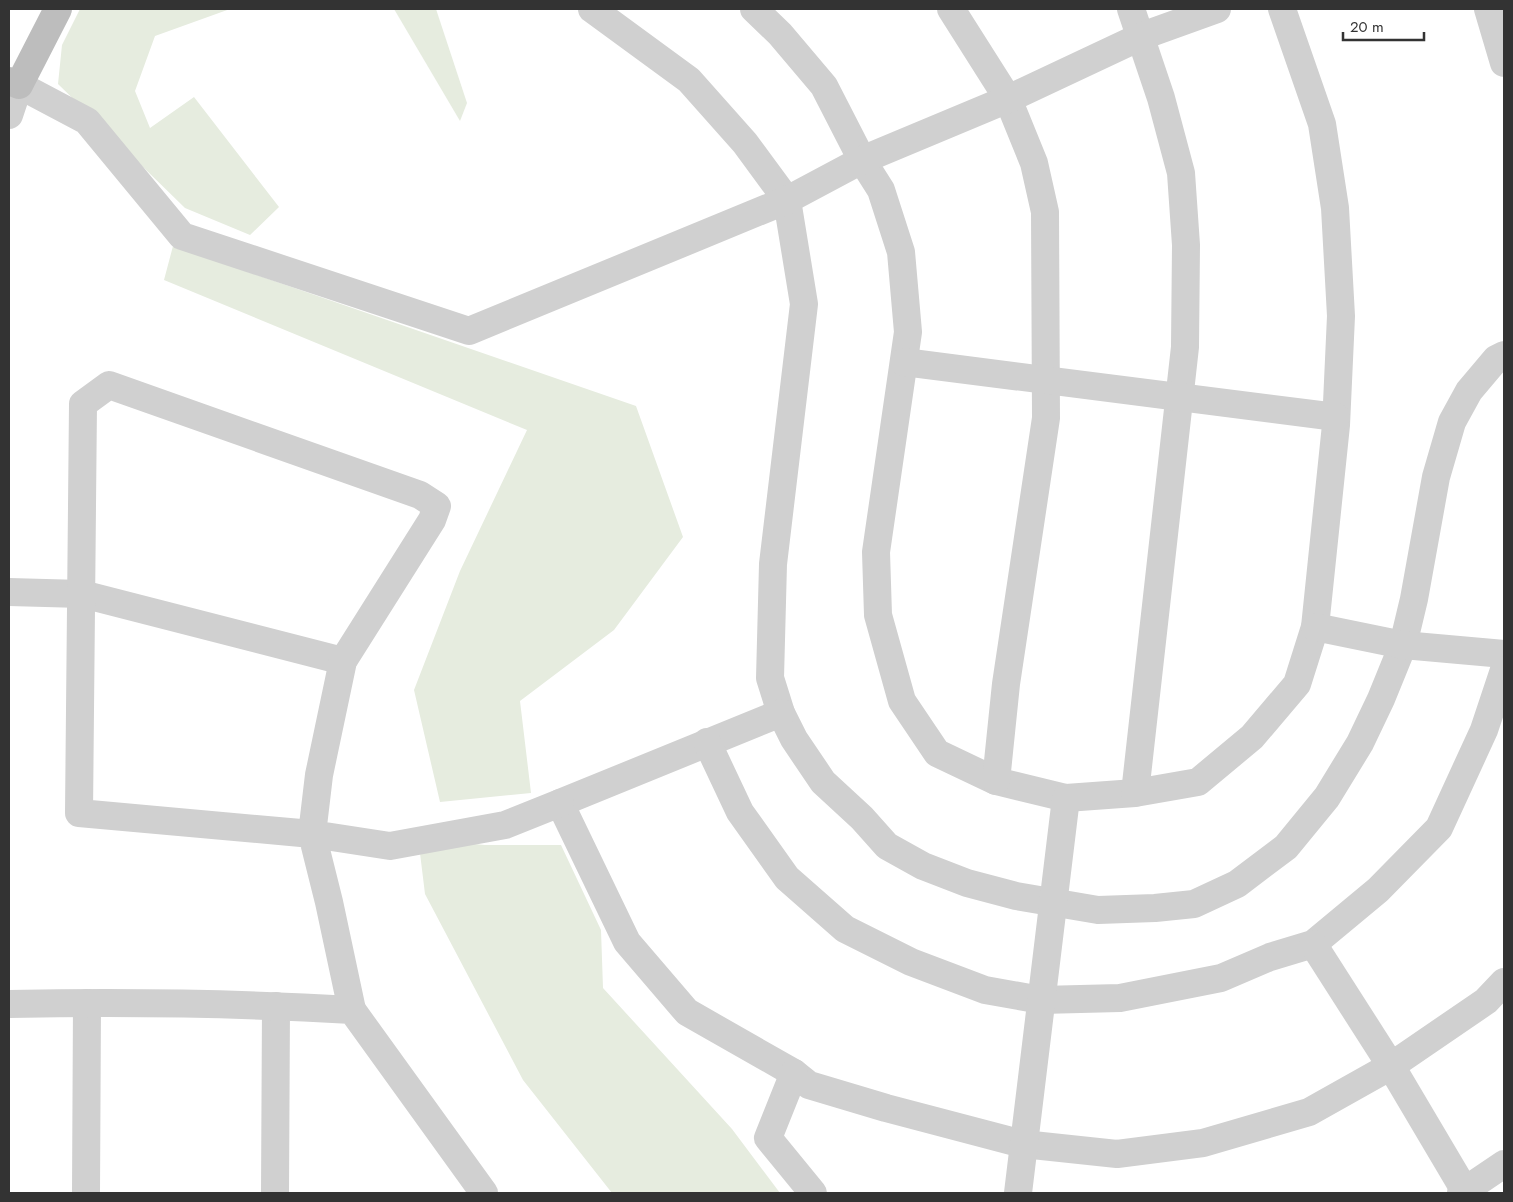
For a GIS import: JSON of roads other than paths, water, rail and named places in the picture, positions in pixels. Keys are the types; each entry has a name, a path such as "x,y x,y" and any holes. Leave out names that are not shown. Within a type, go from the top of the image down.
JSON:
{"main road":[{"path":"14,83 58,9"}],"street":[{"path":"592,9 689,80 745,143 786,200 804,304 773,564 770,678 781,713 794,739 823,782 862,818 887,846 923,866 967,882 1016,896 1053,903 1098,910 1155,908 1194,904 1237,884 1286,847 1327,797 1360,743 1381,698 1403,645 1414,599 1436,476 1452,422 1469,392 1496,359 1504,355"},
{"path":"754,9 780,34 824,86 862,160 881,190 901,252 908,332 876,552 878,615 902,701 937,753 996,781 1066,798 1135,793 1198,782 1252,736 1297,684 1315,627 1336,417 1341,316 1335,208 1322,124 1282,9"},
{"path":"951,9 1008,98 1034,163 1045,212 1046,418 1006,684 996,781"},
{"path":"1131,9 1142,36 1161,98 1181,173 1186,245 1185,347 1135,793"},
{"path":"9,115 14,83 87,121 182,236 469,331 786,200 862,160 1008,98 1142,36 1217,9"},
{"path":"1488,9 1504,63"},
{"path":"904,362 1336,417"},
{"path":"484,1193 352,1010 329,902 312,834 319,775 343,661 432,520 436,506 420,495 109,385 83,404 79,813 312,834 390,846 505,825 781,713"},
{"path":"9,592 82,594 343,661"},
{"path":"1315,627 1403,645 1504,654"},
{"path":"707,742 740,812 787,878 845,929 911,962 985,990 1041,1000 1120,998 1221,978 1270,958 1313,944 1378,890 1439,828 1484,730 1504,670"},
{"path":"1018,1193 1066,798"},
{"path":"560,803 627,942 686,1012 794,1073 809,1085 886,1108 1023,1144 1117,1154 1203,1143 1309,1112 1391,1066 1486,1001 1504,982"},
{"path":"1313,944 1391,1066 1463,1192 1504,1164"},
{"path":"9,1004 87,1003 276,1006 352,1010"},
{"path":"86,1193 87,1003"},
{"path":"275,1193 276,1006"},
{"path":"794,1073 768,1138 813,1193"}]}
